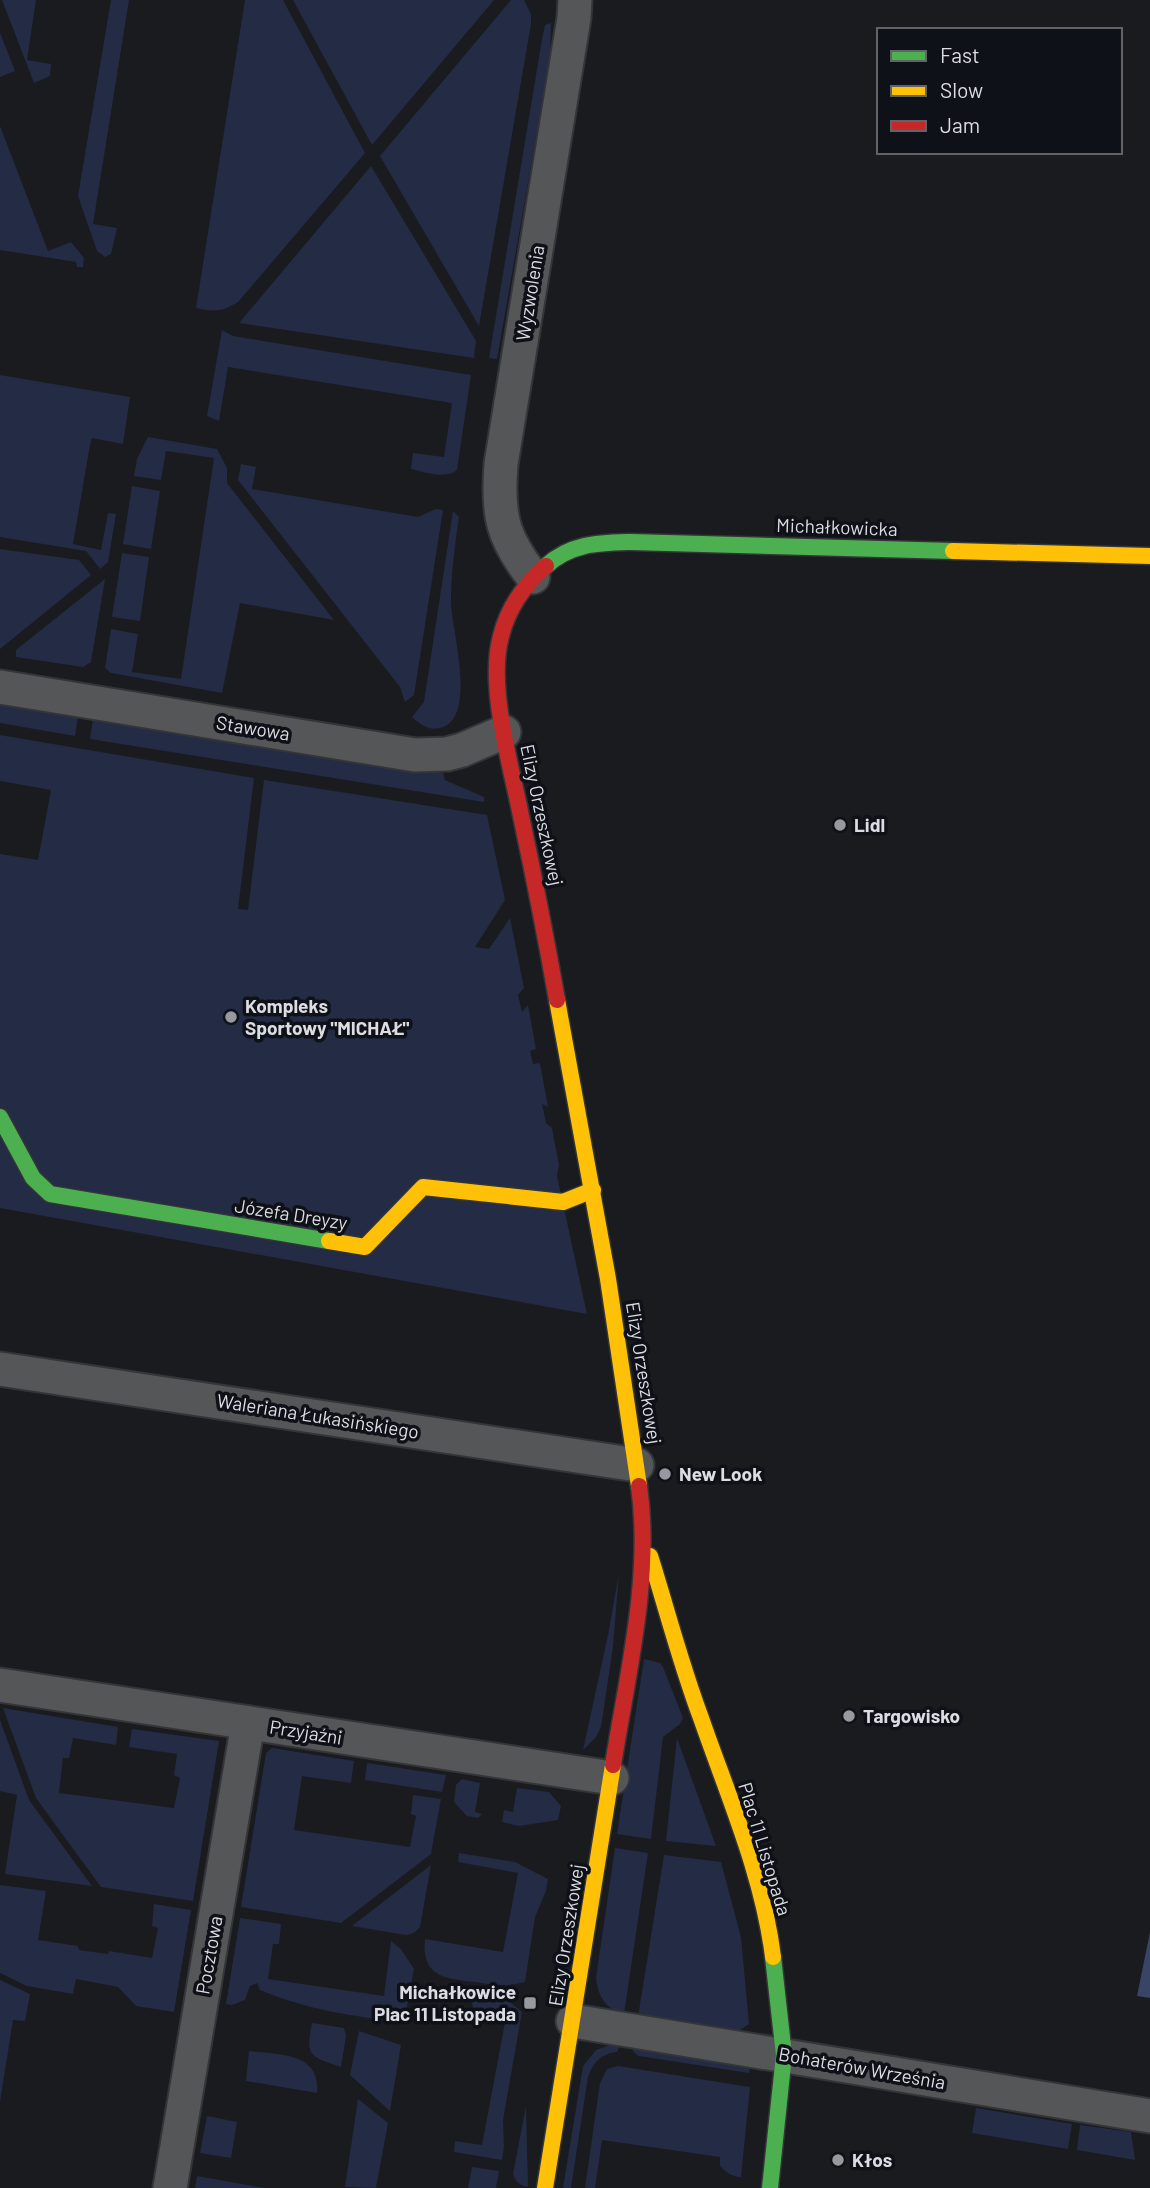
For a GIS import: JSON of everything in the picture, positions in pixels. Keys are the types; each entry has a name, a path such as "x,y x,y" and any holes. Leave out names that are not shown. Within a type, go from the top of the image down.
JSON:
{"street":[{"name":"Wyzwolenia","path":"533,577 514,553 500,517 498,496 575,0"},
{"name":"Michałkowicka","path":"533,577 557,556 592,543 1150,556"},
{"name":"Elizy Orzeszkowej","path":"533,577 512,605 500,638 495,676 593,1190 637,1465 643,1533 639,1603 545,2188"},
{"name":"Stawowa","path":"0,687 415,755 447,754 504,732"},
{"name":"Józefa Dreyzy","path":"0,1117 35,1182 50,1194 365,1247 423,1187 563,1202 593,1190"},
{"name":"Waleriana Łukasińskiego","path":"0,1369 637,1465"},
{"name":"Plac 11 Listopada","path":"643,1533 694,1700 747,1848 762,1900 772,1950 784,2055 770,2181"},
{"name":"Przyjaźni","path":"0,1685 612,1778"},
{"name":"Pocztowa","path":"170,2188 248,1723"},
{"name":"Bohaterów Września","path":"573,2021 1150,2116"}],"shaded area":[{"path":"2,0 36,0 27,60 51,64 50,76 34,83"},
{"path":"111,0 129,0 93,224 117,228 111,254 105,257 97,251 78,196"},
{"path":"245,0 283,0 365,153 239,301 224,309 208,310 196,308"},
{"path":"293,0 494,0 372,145"},
{"path":"511,0 524,0 531,14 531,24 479,326 380,156"},
{"path":"551,23 550,57 497,359 489,358 542,39 545,25"},
{"path":"0,33 15,71 0,77"},
{"path":"0,126 48,251 71,242 84,258 83,267 77,267 76,262 0,250"},
{"path":"371,166 476,341 474,358 239,323"},
{"path":"222,330 233,336 471,375 457,470 441,475 411,469 413,453 444,457 452,403 228,367 219,421 207,416"},
{"path":"0,375 130,397 123,444 92,438 90,445 73,544 101,550 108,513 116,514 108,562 100,569 86,551 0,537"},
{"path":"148,437 217,449 227,468 227,483 334,620 240,603 222,693 111,673 105,668 111,629 138,634 132,672 181,679 214,458 166,451 161,480 134,476 137,459"},
{"path":"241,464 256,467 252,489 418,517 436,509 443,510 414,695 405,702 400,687 238,480"},
{"path":"132,486 160,491 151,549 123,544"},
{"path":"453,511 459,517 451,602 461,691 452,721 432,729 412,717 424,702"},
{"path":"0,549 79,560 91,575 0,649"},
{"path":"122,553 149,557 140,621 112,617"},
{"path":"105,579 91,662 83,667 16,657 16,650"},
{"path":"0,695 79,709 75,736 0,723"},
{"path":"94,712 443,773 445,780 484,797 484,802 90,739"},
{"path":"0,735 254,778 238,909 248,910 264,780 487,815 505,900 475,947 489,949 510,918 524,988 518,995 522,1012 528,1005 536,1049 530,1051 533,1064 540,1063 548,1107 542,1104 546,1123 552,1128 559,1165 557,1176 587,1314 0,1208 0,854 38,860 51,790 0,781"},
{"path":"619,1573 613,1647 601,1727 596,1737 583,1750 608,1635"},
{"path":"644,1659 660,1663 663,1667 683,1718 680,1724 663,1737 651,1839 617,1834"},
{"path":"3,1708 118,1727 116,1745 73,1738 69,1758 63,1758 59,1793 174,1808 180,1778 174,1775 177,1754 129,1747 132,1729 219,1741 193,1901 101,1887 36,1798"},
{"path":"0,1720 29,1800 92,1886 5,1874 17,1795 0,1791"},
{"path":"677,1738 716,1846 666,1841"},
{"path":"272,1748 354,1761 351,1783 302,1776 294,1830 410,1847 416,1816 411,1814 413,1795 441,1799 431,1854 341,1923 241,1907 266,1753"},
{"path":"367,1763 446,1775 442,1792 365,1780"},
{"path":"462,1779 480,1783 475,1812 482,1814 478,1818 467,1816 454,1802 456,1785"},
{"path":"517,1788 549,1792 561,1806 558,1820 519,1826 502,1822 504,1810 513,1812"},
{"path":"615,1848 648,1853 624,2014 607,2005 599,1991 596,1978"},
{"path":"459,1853 515,1862 548,1879 535,1917 525,1982 500,1985 454,1979 437,1974 431,1969 425,1952 425,1939 503,1952 518,1873 458,1862"},
{"path":"664,1855 721,1862 741,1937 749,2024 740,2030 638,2017"},
{"path":"431,1865 420,1927 416,1931 406,1935 352,1926"},
{"path":"0,1885 46,1891 38,1940 108,1954 109,1951 152,1958 158,1928 152,1926 154,1904 191,1910 174,2012 136,2006 118,1987 76,1979 73,1994 27,1986 0,1973"},
{"path":"240,1918 281,1924 279,1944 273,1944 268,1979 384,1996 391,1941 401,1949 414,1969 404,2023 295,2003 260,1990 257,1983 250,1986 245,2000 232,2005 226,2004"},
{"path":"1150,1932 1150,1998 1137,1996"},
{"path":"0,1980 30,1994 25,2021 13,2020 0,2102"},
{"path":"467,1992 505,1998 522,2012 503,2120 502,2160 454,2152 455,2141 482,2145 506,2017 475,2011"},
{"path":"312,2023 344,2028 346,2036 341,2067 312,2054 309,2043"},
{"path":"359,2031 401,2045 390,2111 350,2075"},
{"path":"612,2044 621,2044 617,2052 598,2060 588,2077 571,2188 563,2188 583,2066 596,2050"},
{"path":"634,2046 751,2064 749,2073 639,2056 633,2052"},
{"path":"249,2051 285,2055 305,2063 316,2080 317,2093 246,2081"},
{"path":"618,2066 750,2087 741,2177 727,2173 720,2166 720,2157 602,2140 595,2188 585,2188 600,2083 607,2069"},
{"path":"358,2099 388,2123 376,2188 345,2187"},
{"path":"526,2106 528,2187 515,2180 513,2174"},
{"path":"976,2108 1072,2124 1068,2149 972,2133"},
{"path":"207,2116 237,2122 231,2158 200,2153"},
{"path":"1080,2125 1131,2132 1135,2160 1077,2150"},
{"path":"472,2167 499,2171 496,2188 468,2188"},
{"path":"197,2176 265,2188 195,2188"}],"traffic: fast":[{"path":"546,566 575,549 619,542 953,551"},
{"path":"0,1117 33,1178 50,1194 329,1241"},
{"path":"770,2188 784,2055 773,1957"}],"traffic: slow":[{"path":"953,551 1150,556"},
{"path":"557,1000 608,1279 639,1486"},
{"path":"329,1241 365,1247 423,1187 563,1202 593,1190"},
{"path":"650,1556 687,1678 753,1866 773,1957"},
{"path":"545,2188 613,1765"}],"traffic: jam":[{"path":"546,566 524,589 508,616 497,656 497,678 502,726 557,1000"},
{"path":"613,1765 640,1591 642,1520 639,1486"}],"place":[{"name":"Lidl","path":"840,825"},
{"name":"Kompleks Sportowy \"MICHAŁ\"","path":"231,1017"},
{"name":"New Look","path":"665,1474"},
{"name":"Targowisko","path":"849,1716"},
{"name":"Michałkowice Plac 11 Listopada","path":"530,2003"},
{"name":"Kłos","path":"838,2160"}]}
